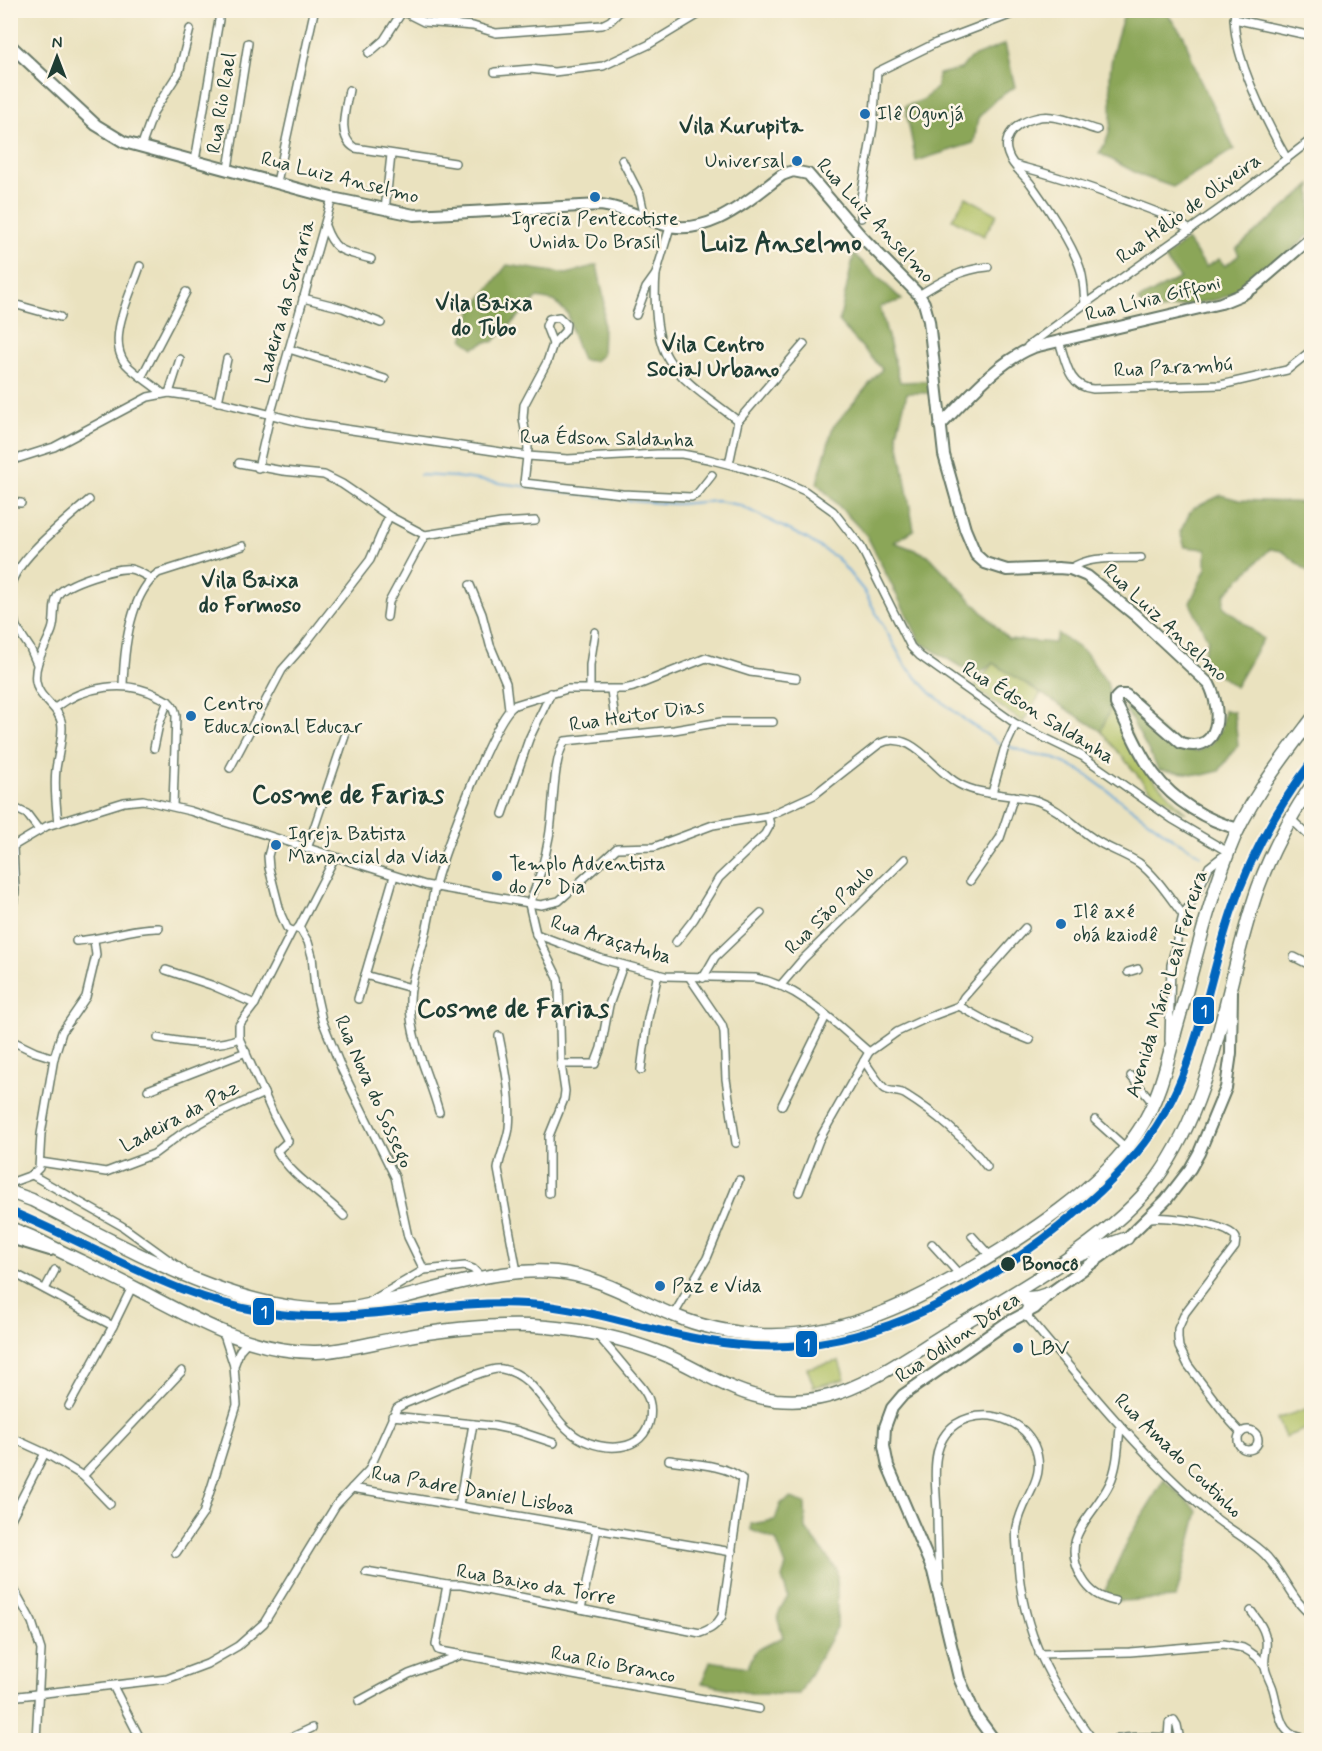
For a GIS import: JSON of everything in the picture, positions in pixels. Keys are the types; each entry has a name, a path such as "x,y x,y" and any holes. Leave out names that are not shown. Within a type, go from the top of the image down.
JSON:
{"highway":[{"name":"Avenida Mário Leal Ferreira","path":"10,1192 32,1200 195,1279 245,1297 285,1306 326,1309 362,1306 482,1278 517,1272 551,1272 584,1276 613,1287 673,1316 707,1327 744,1333 784,1335 818,1332 850,1325 884,1313 991,1257 1079,1194 1126,1148 1145,1121 1153,1103 1228,852 1268,780 1311,719"},
{"path":"10,1228 223,1332 248,1341 286,1349 316,1352 427,1333 497,1326 548,1327 597,1335 661,1353 729,1387 756,1396 776,1400 813,1400 846,1391 874,1378 1057,1265 1126,1211 1155,1180 1167,1163 1198,1101 1256,893 1267,865 1290,818 1311,785"},
{"path":"1057,1265 1127,1238"},
{"path":"997,1303 1050,1293"},
{"path":"1023,1297 1030,1305 1026,1314"}],"street":[{"path":"369,53 384,40 401,11 424,22 464,25 496,33 602,25 607,24 621,10"},
{"path":"495,72 531,69 554,72 603,66 648,45 706,10"},
{"path":"861,218 863,184 873,128 877,72 936,43 1023,10"},
{"path":"1235,10 1238,47 1267,123 1287,159"},
{"path":"277,182 314,12"},
{"path":"1234,19 1311,36"},
{"path":"195,161 219,20"},
{"path":"141,147 154,111 179,72 190,29"},
{"name":"Rua Rio Rael","path":"228,169 248,43"},
{"name":"Rua Luiz Anselmo","path":"10,45 107,133 123,142 332,198 414,215 600,205 622,209 670,227 690,228 711,224 782,175 793,171 808,174 861,236 919,295 924,303 929,321 940,426 948,470 965,529 976,555 985,563 1007,570 1070,569 1087,576 1135,615 1202,677 1214,694 1218,709 1217,724 1206,742 1190,745 1181,743 1126,695 1119,695 1116,698 1116,704 1152,772 1162,785 1182,802 1209,818 1239,829"},
{"path":"349,90 344,125 346,139 355,148 455,163"},
{"path":"1085,304 1084,281 1076,259 1035,189 1008,157 1007,141 1015,127 1026,121 1051,116 1097,130"},
{"name":"Rua Hélio de Oliveira","path":"1019,353 1287,159 1311,139"},
{"path":"385,210 391,154"},
{"path":"622,160 640,195 645,218"},
{"path":"1014,165 1067,179 1117,197 1168,216 1190,230"},
{"name":"Ladeira da Serraria","path":"258,468 270,416 332,198"},
{"path":"325,226 330,241 337,248 371,260"},
{"path":"670,227 656,274 654,294 663,348 668,359 692,384 738,422"},
{"name":"Rua Lívia Giffoni","path":"1019,353 1059,341 1221,303 1243,294 1261,282 1311,237"},
{"path":"140,266 118,329 118,340 125,363 166,393"},
{"path":"919,295 961,272 988,267"},
{"path":"636,315 646,288 656,274"},
{"path":"142,376 186,292"},
{"path":"303,298 343,308 381,323"},
{"path":"10,303 60,317"},
{"name":"Rua Parambú","path":"1059,341 1072,377 1077,384 1093,389 1221,385 1287,370 1311,350"},
{"path":"553,344 548,362 522,412 528,441 524,483 622,494 691,497 697,494 712,474"},
{"path":"729,464 738,422 804,344"},
{"path":"289,349 385,379"},
{"path":"940,426 986,380 1019,353"},
{"path":"166,393 180,358"},
{"path":"218,402 227,359"},
{"path":"10,461 54,447 148,398 166,393"},
{"name":"Rua Édson Saldanha","path":"166,393 191,396 270,416 397,438 528,456 568,459 682,454 729,464 778,479 806,491 833,511 861,546 910,647 944,674 1016,723 1082,756 1172,819 1228,852"},
{"path":"240,463 258,468 324,475 424,535 535,521"},
{"path":"10,587 12,578 23,561 89,501"},
{"path":"10,502 21,502"},
{"path":"230,768 282,670 370,560 389,516"},
{"path":"387,617 387,607 424,535"},
{"path":"123,685 126,648 131,624 140,596 150,578 158,573 243,546"},
{"path":"1070,569 1088,560 1141,558"},
{"path":"58,823 55,778 62,721 55,708 44,698 38,687 36,676 37,664 52,629 57,597 62,590 121,569 137,571 150,578"},
{"path":"470,585 482,614 490,645 506,683 509,709"},
{"path":"10,603 13,627 30,648 37,664"},
{"path":"590,689 590,665 595,632"},
{"path":"439,1112 412,1027 411,988 449,837 492,740 509,709 551,693 572,688 611,690 633,687 706,658 750,672 796,678"},
{"path":"55,708 74,696 123,685 146,690 168,701 176,710 173,806"},
{"path":"611,690 615,720"},
{"path":"503,814 529,739 551,693"},
{"path":"154,748 159,724 168,701"},
{"name":"Rua Heitor Dias","path":"529,904 536,888 549,838 558,760 565,741 674,730 721,722 773,723"},
{"path":"992,793 1005,747 1016,723"},
{"path":"307,849 345,736"},
{"path":"10,925 15,891 12,847 39,830 133,800 173,806 435,888 540,905 560,901 617,848 654,847 713,825 768,816 814,795 879,744 894,738 910,745 959,784 968,788 1048,805 1101,844 1136,861 1151,874 1183,915"},
{"path":"970,881 1000,838 1014,796"},
{"path":"10,806 27,813 39,830"},
{"path":"676,942 694,919 719,878 765,834 770,825 768,816"},
{"path":"1290,818 1311,838"},
{"path":"273,838 268,856 269,868 281,915 287,928 292,931"},
{"path":"1170,1052 1171,965 1183,915 1195,897 1209,867 1228,852"},
{"path":"335,857 299,927 292,931 255,1004 239,1025 239,1038 274,1116 288,1141 278,1151 281,1157 292,1170 322,1194 344,1216"},
{"name":"Rua São Paulo","path":"780,986 803,959 905,859"},
{"path":"358,999 394,876"},
{"path":"529,904 536,934 558,978 561,1064 565,1091 549,1136 549,1193"},
{"path":"703,978 715,957 761,913"},
{"name":"Rua Nova do Sossego","path":"299,927 308,942 312,956 315,989 322,1020 342,1070 395,1177 408,1237 424,1270"},
{"path":"76,941 94,940 144,928 159,928"},
{"path":"799,1192 819,1140 868,1052 897,1032 959,1006 1002,952 1025,928"},
{"name":"Rua Araçatuba","path":"536,934 623,965 658,974 690,978 754,978 780,986 816,1006 868,1052"},
{"path":"10,1183 32,1175 39,1168 41,1134 54,1058 62,1032 86,997 96,955 94,940"},
{"path":"1294,957 1311,966"},
{"path":"561,1064 595,1064 601,1048 609,1005 623,965"},
{"path":"1128,972 1138,969"},
{"path":"166,970 211,985 255,1004"},
{"path":"641,1070 648,1018 658,974"},
{"path":"365,975 411,988"},
{"path":"690,978 722,1025 724,1032 726,1079 736,1143"},
{"name":"Rua Odilon Dórea","path":"994,1740 975,1713 959,1678 933,1571 888,1466 884,1446 885,1427 892,1408 903,1395 1005,1324 1026,1314 1050,1293 1127,1238 1166,1200 1190,1169 1199,1153 1226,1088 1231,1053 1233,980"},
{"path":"959,1006 995,1026 1030,1040"},
{"path":"782,1106 826,1016"},
{"path":"499,1036 508,1080 509,1118 507,1136 498,1169 517,1272"},
{"path":"158,1038 204,1043 231,1042 239,1038"},
{"path":"10,1040 54,1058"},
{"path":"148,1090 246,1052"},
{"path":"864,1061 884,1088 901,1092 920,1105 966,1142 987,1167"},
{"path":"1131,1076 1153,1103"},
{"name":"Ladeira da Paz","path":"40,1162 106,1172 154,1154 181,1134 213,1116 264,1093"},
{"path":"1095,1120 1126,1148"},
{"path":"32,1175 128,1229 195,1279"},
{"path":"673,1316 707,1258 739,1180"},
{"path":"1166,1200 1169,1212 1178,1218"},
{"path":"1148,1218 1178,1218 1229,1231 1236,1238 1235,1247 1181,1320 1178,1338 1179,1347 1188,1365 1241,1433"},
{"path":"972,1236 991,1257"},
{"path":"10,1238 64,1254"},
{"path":"932,1244 960,1275"},
{"path":"362,1306 424,1270 465,1266 473,1269 482,1278"},
{"path":"45,1289 55,1270"},
{"path":"10,1271 114,1326"},
{"path":"69,1406 114,1326 132,1287"},
{"name":"Rua Amado Coutinho","path":"1026,1314 1120,1428 1208,1513 1260,1551 1274,1565 1296,1600 1311,1616"},
{"path":"176,1553 203,1514 237,1405 234,1366 223,1332"},
{"path":"352,1488 375,1460 397,1408 488,1369 504,1369 525,1379 561,1423 579,1438 597,1447 630,1444 639,1440 648,1428 650,1403 648,1395 597,1335"},
{"path":"234,1366 240,1350 248,1341"},
{"path":"83,1476 182,1371"},
{"path":"392,1416 505,1427 554,1443"},
{"path":"939,1595 935,1468 938,1448 949,1430 971,1417 993,1416 1006,1420 1015,1424 1029,1436 1037,1460 1037,1479 1019,1518 1017,1532 1019,1578 1024,1608 1039,1654 1055,1686 1093,1740"},
{"path":"459,1505 472,1424"},
{"path":"1115,1601 1095,1594 1087,1586 1076,1564 1074,1543 1082,1524 1109,1484 1114,1471 1120,1428"},
{"path":"10,1437 45,1453 83,1476 110,1504"},
{"path":"10,1521 45,1453"},
{"path":"669,1460 724,1470 737,1474 742,1479 732,1552"},
{"name":"Rua Padre Daniel Lisboa","path":"10,1697 167,1679 225,1655 264,1623 336,1505 352,1488 732,1552"},
{"path":"581,1609 597,1529"},
{"name":"Rua Baixo da Torre","path":"366,1571 447,1585 461,1585 700,1633 714,1626 722,1616 732,1552"},
{"path":"10,1582 39,1640 41,1659 36,1740"},
{"name":"Rua Rio Branco","path":"447,1585 437,1647 441,1651 759,1709"},
{"path":"1251,1611 1265,1634 1267,1645 1265,1667"},
{"path":"1039,1654 1130,1652 1224,1644 1243,1648 1257,1657 1265,1667 1284,1728 1297,1737 1311,1738"},
{"path":"359,1701 409,1674 461,1655"},
{"path":"113,1686 141,1740"},
{"path":"1113,1740 1168,1738 1179,1740 1174,1720 1169,1723 1168,1738"},
{"path":"286,1740 312,1728"}],"green space":[{"path":"1126,10 1165,11 1184,36 1199,78 1234,149 1173,187 1142,176 1099,153 1105,144 1110,126 1111,67 1115,42"},
{"path":"1005,44 1015,87 996,99 978,118 974,143 916,161 905,106 923,100 937,87 938,74 961,69 970,58"},
{"path":"1311,185 1311,233 1248,288 1219,299 1147,313 1138,300 1180,278 1164,258 1187,240 1206,267 1219,259 1225,266 1239,255 1236,249"},
{"path":"966,197 997,214 984,236 952,219"},
{"path":"854,254 902,300 880,307 900,382 929,381 931,393 907,393 897,433 914,530 894,542 928,555 1008,639 1054,643 1058,634 1086,653 1107,683 1110,694 1109,712 1101,731 993,663 976,676 921,643 867,536 817,483 833,427 882,369 839,322"},
{"path":"507,265 567,274 597,265 604,299 602,355 594,361 582,360 568,314 554,301 537,298 493,342 486,342 474,348 463,340 473,309"},
{"path":"1221,495 1239,500 1311,503 1311,574 1282,551 1270,549 1225,594 1223,606 1263,639 1235,687 1201,661 1208,640 1190,603 1206,568 1206,549 1185,547 1180,532 1192,509"},
{"path":"993,663 1041,693 1023,722 974,688"},
{"path":"1110,694 1154,780 1186,813 1148,788 1101,731 1109,712"},
{"path":"1129,705 1186,750 1199,751 1211,744 1221,729 1224,710 1234,712 1238,745 1219,771 1203,775 1159,770 1125,708"},
{"path":"839,1361 845,1379 814,1387 807,1368"},
{"path":"1311,1407 1311,1427 1285,1437 1277,1419"},
{"path":"1164,1480 1198,1511 1176,1598 1121,1601 1104,1593 1129,1537"},
{"path":"791,1498 805,1503 806,1529 837,1570 837,1627 799,1694 754,1694 702,1683 710,1661 748,1667 755,1651 783,1637 778,1616 788,1597 782,1578 786,1566 776,1540 751,1530 751,1524 775,1520 781,1503"}],"waterway":[{"path":"420,475 455,477 633,501 676,504 717,501 739,505 807,539 837,558 864,591 905,665 931,693 965,720 997,742 1033,755 1051,757 1081,771 1172,838 1201,855"}],"transit line":[{"name":"1","path":"10,1211 175,1287 243,1308 279,1314 341,1316 465,1305 527,1304 584,1312 696,1338 754,1346 794,1346 832,1341 907,1319 977,1284 1042,1240 1109,1183 1144,1144 1162,1118 1188,1062 1231,913 1246,873 1276,815 1312,761"}],"place":[{"name":"Ilê Ogunjá","path":"865,114"},
{"name":"Universal","path":"797,161"},
{"name":"Igrecia Pentecotiste Unida Do Brasil","path":"595,197"},
{"name":"Centro Educacional Educar","path":"191,716"},
{"name":"Igreja Batista Manancial da Vida","path":"276,845"},
{"name":"Templo Adventista do 7º Dia","path":"497,876"},
{"name":"Ilê axé obá kaiodê","path":"1061,924"},
{"name":"Bonocô","path":"1008,1264"},
{"name":"Paz e Vida","path":"660,1286"},
{"name":"LBV","path":"1018,1348"}],"district":[{"name":"Vila Xurupita","path":"741,127"},
{"name":"Luiz Anselmo","path":"781,244"},
{"name":"Vila Baixa do Tubo","path":"484,316"},
{"name":"Vila Centro Social Urbano","path":"713,358"},
{"name":"Vila Baixa do Formoso","path":"250,594"},
{"name":"Cosme de Farias","path":"348,796"},
{"name":"Cosme de Farias","path":"513,1010"}]}
